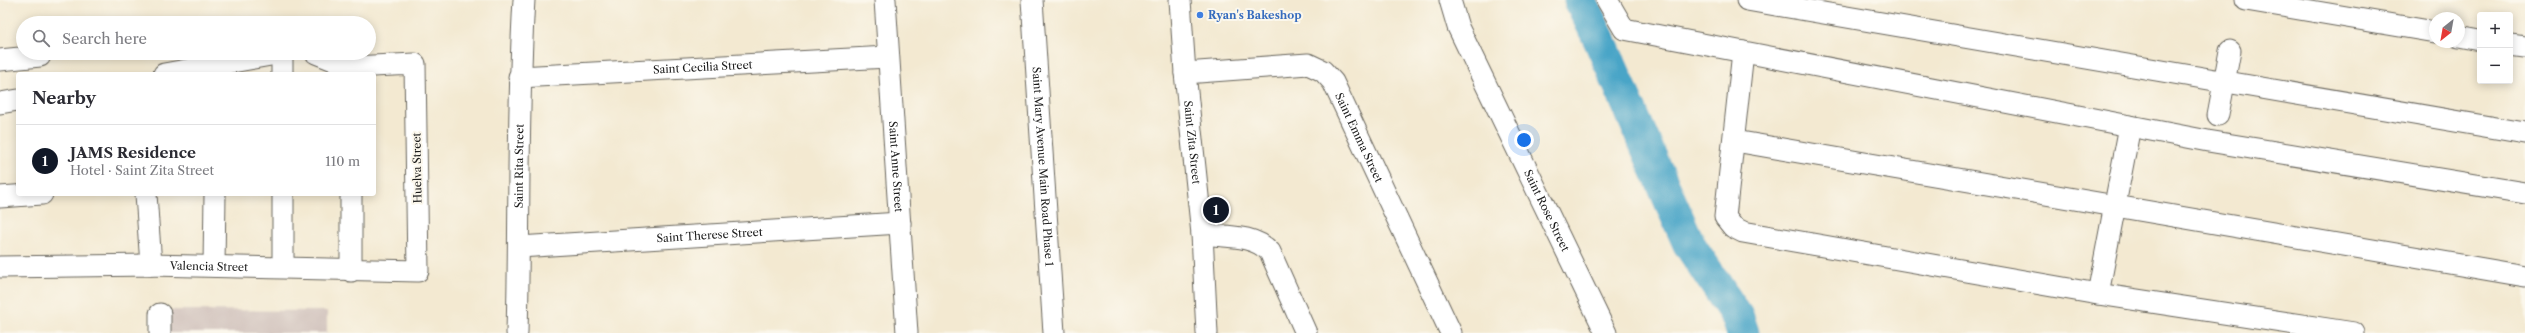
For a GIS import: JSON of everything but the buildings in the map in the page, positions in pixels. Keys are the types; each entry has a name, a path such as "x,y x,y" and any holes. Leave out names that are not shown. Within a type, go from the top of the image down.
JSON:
{"street":[{"name":"Saint Rita Street","path":"517,333 519,247 519,77 524,0"},
{"name":"Saint Anne Street","path":"885,0 907,333"},
{"name":"Saint Mary Avenue Main Road Phase 1","path":"1032,0 1054,333"},
{"name":"Saint Zita Street","path":"1180,0 1185,73 1202,234 1207,333"},
{"name":"Saint Rose Street","path":"1450,0 1458,27 1606,333"},
{"path":"1607,0 1624,29 2130,126 2525,193"},
{"path":"1747,0 2525,133"},
{"path":"2246,0 2429,31"},
{"path":"2465,37 2477,39"},
{"path":"2513,45 2525,47"},
{"path":"2218,115 2230,51"},
{"path":"1743,52 1735,141 1725,217 1733,228 1743,232 2098,294 2354,333"},
{"name":"Saint Cecilia Street","path":"519,77 888,57"},
{"path":"0,60 16,58"},
{"path":"190,72 216,70 255,60"},
{"path":"282,60 282,72"},
{"path":"330,60 351,70"},
{"name":"Huelva Street","path":"351,70 415,64 418,271"},
{"name":"Saint Emma Street","path":"1185,73 1308,64 1323,71 1333,82 1451,333"},
{"path":"0,103 16,100"},
{"path":"2098,294 2130,126"},
{"path":"1735,141 2114,207 2525,276"},
{"path":"0,197 16,196"},
{"path":"146,196 151,265"},
{"path":"214,266 215,196"},
{"path":"283,196 283,267"},
{"path":"351,196 351,271"},
{"name":"Saint Therese Street","path":"519,247 900,223"},
{"path":"1202,234 1248,239 1263,244 1270,252 1306,333"},
{"name":"Valencia Street","path":"0,267 151,265 283,267 351,271 418,271"}],"shaded area":[{"path":"168,310 327,311 327,333 168,333"}],"waterway":[{"path":"1580,0 1599,39 1689,244 1738,318 1743,333"}],"place":[{"name":"Ryan's Bakeshop","path":"1200,15"},
{"name":"JAMS Residence","path":"1216,210"}]}
